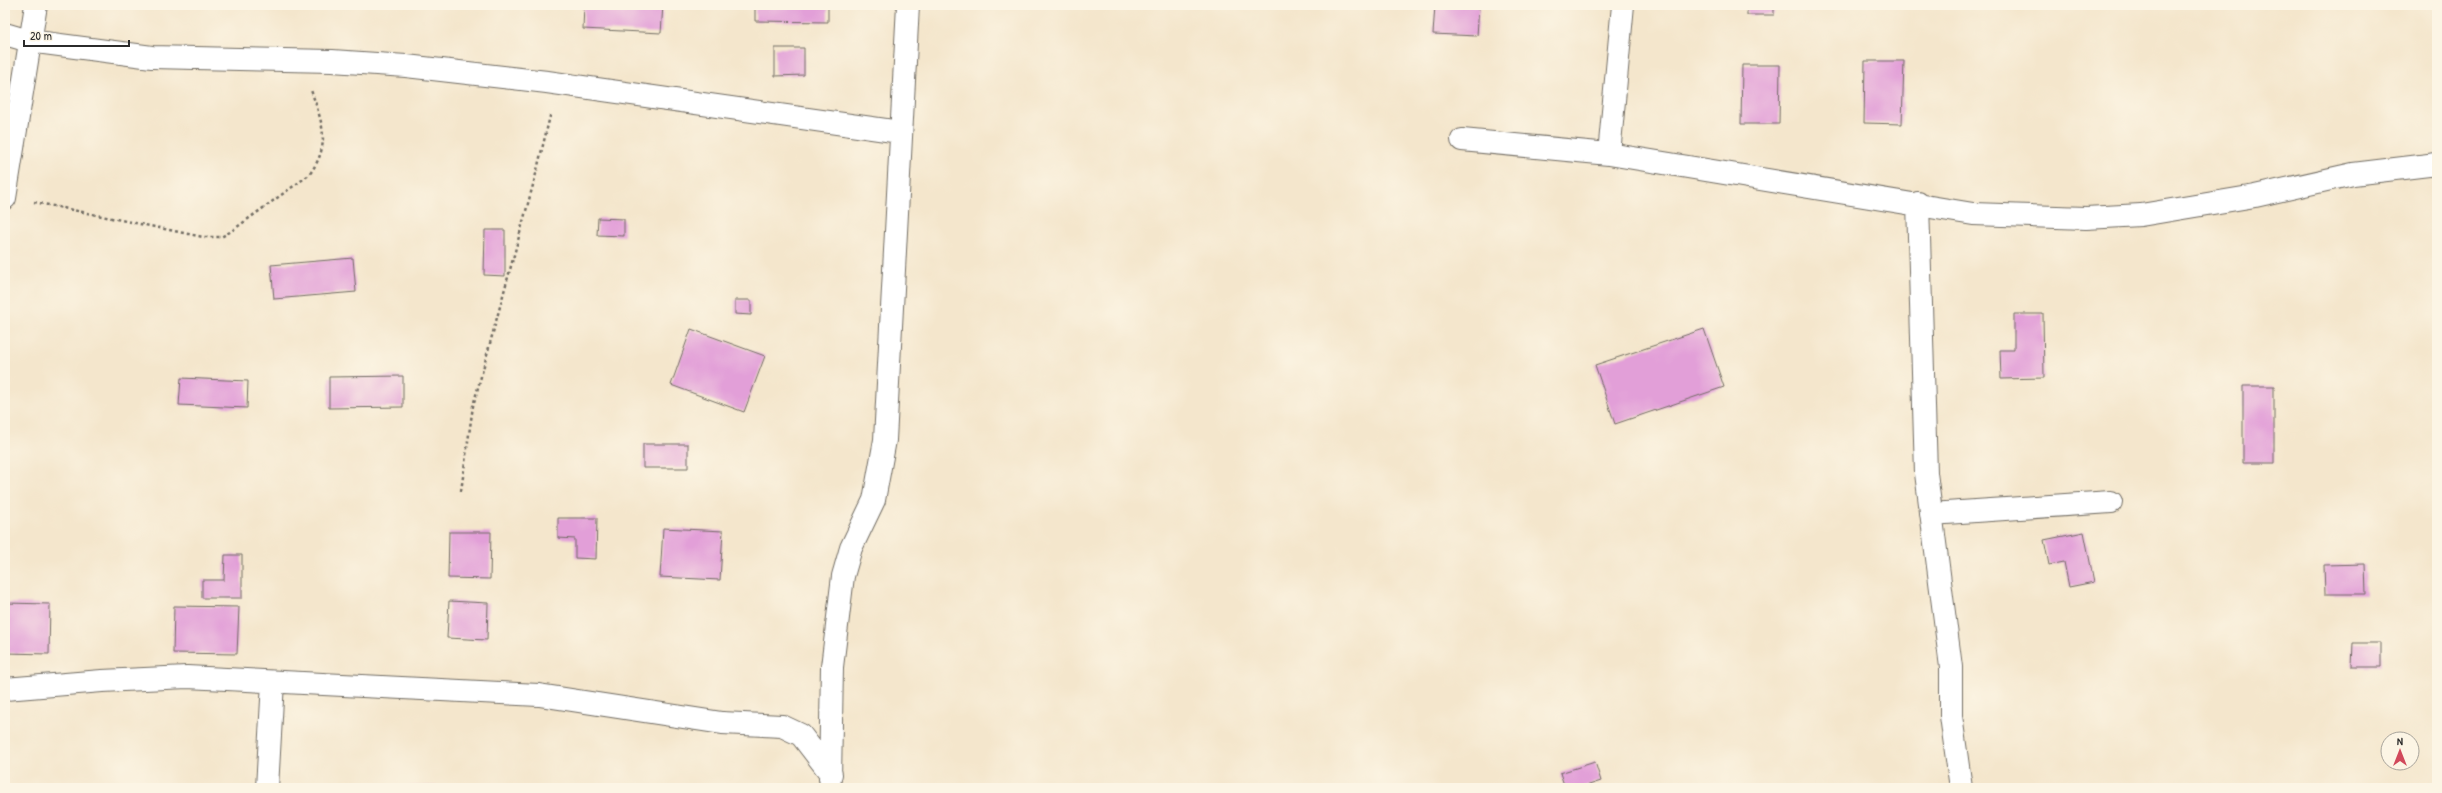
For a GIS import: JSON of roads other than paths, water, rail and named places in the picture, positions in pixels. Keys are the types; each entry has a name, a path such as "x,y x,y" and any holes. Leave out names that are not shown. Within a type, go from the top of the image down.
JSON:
{"street":[{"path":"6,193 36,5"},
{"path":"830,781 832,667 843,576 851,548 874,500 885,440 900,132 908,5"},
{"path":"1609,154 1623,5"},
{"path":"5,34 29,42 152,57 301,61 406,66 557,84 900,132"},
{"path":"1462,140 1609,154 1738,176 1918,203 1973,214 2086,218 2141,215 2255,196 2353,174 2437,164"},
{"path":"1918,203 1926,473 1951,667 1951,716 1961,788"},
{"path":"1932,514 2112,502"},
{"path":"5,689 102,680 187,677 539,695 722,723 782,726 801,735 830,781"},
{"path":"268,788 273,682"}]}
